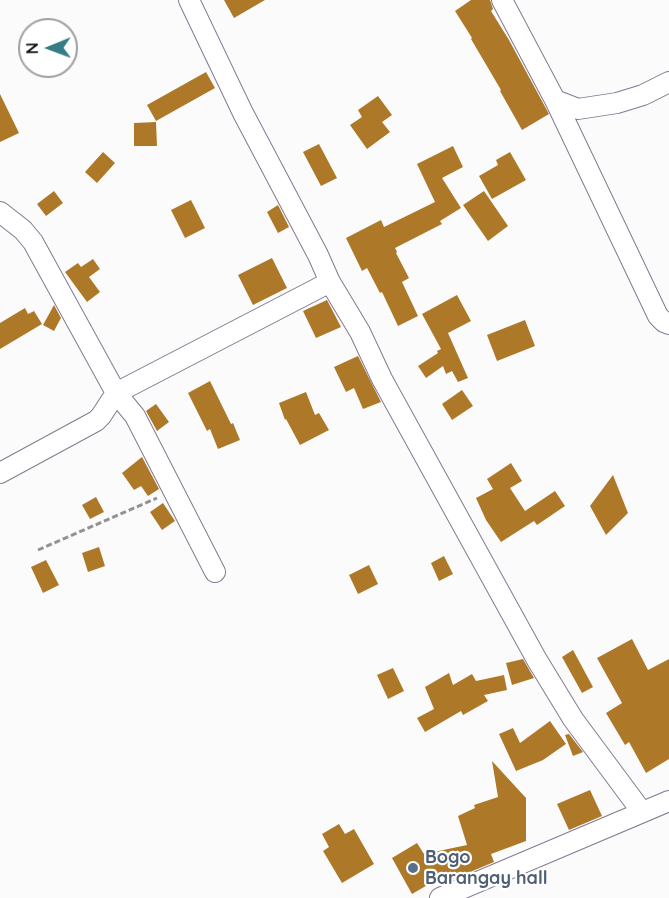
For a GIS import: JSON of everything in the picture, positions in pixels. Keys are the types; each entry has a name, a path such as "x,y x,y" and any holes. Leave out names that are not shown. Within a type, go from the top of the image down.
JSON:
{"street":[{"path":"189,0 238,103 330,282 360,332 382,379 543,670 573,719 642,812"},
{"path":"502,0 555,100 658,316 669,324"},
{"path":"555,100 578,109 617,103 643,95 669,82"},
{"path":"0,212 23,230 33,242 116,393 135,416 214,572"},
{"path":"0,473 96,421 116,393 330,282"},
{"path":"440,898 669,801"}],"path":[{"path":"38,550 173,491"}],"building":[{"path":"224,0 265,0 234,18"},
{"path":"471,0 490,0 493,9 491,11 549,114 522,130 455,11"},
{"path":"206,72 215,88 156,121 147,105"},
{"path":"0,94 19,133 0,142"},
{"path":"378,96 392,115 382,122 390,132 367,149 350,125 362,117 358,110"},
{"path":"156,122 157,146 134,146 134,123"},
{"path":"319,144 337,178 321,186 303,152"},
{"path":"453,146 463,167 442,178 461,208 440,221 442,224 395,248 409,278 402,282 418,316 398,326 382,292 380,293 367,268 362,271 346,238 381,220 384,227 435,202 417,164"},
{"path":"103,152 115,163 97,183 85,172"},
{"path":"510,152 526,180 492,199 479,176 498,165 496,160"},
{"path":"54,191 63,203 46,216 37,204"},
{"path":"484,191 508,226 488,241 463,205"},
{"path":"191,200 205,228 185,238 171,210"},
{"path":"278,205 289,227 278,233 267,212"},
{"path":"272,258 287,288 253,305 238,275"},
{"path":"93,259 100,269 89,277 100,292 87,302 65,272 78,263 81,267"},
{"path":"457,295 471,321 448,333 468,378 458,382 452,371 446,374 443,366 426,378 418,366 441,349 422,314"},
{"path":"327,300 341,327 316,338 303,311"},
{"path":"54,305 61,318 54,331 43,325"},
{"path":"25,308 28,314 34,311 42,324 0,349 0,323"},
{"path":"525,320 535,346 497,361 487,335"},
{"path":"358,356 381,402 363,409 354,388 346,392 334,367"},
{"path":"210,381 240,440 218,449 210,429 207,431 188,393"},
{"path":"462,390 473,406 452,420 442,404"},
{"path":"306,392 315,415 319,413 329,430 300,445 285,420 279,403"},
{"path":"156,404 169,422 157,431 146,411"},
{"path":"142,457 159,489 148,496 141,486 134,490 122,473"},
{"path":"511,463 522,481 510,488 525,511 555,491 565,506 537,525 534,521 501,542 486,520 476,498 493,489 487,479"},
{"path":"613,475 628,513 606,535 590,506"},
{"path":"96,497 104,512 90,519 82,505"},
{"path":"163,503 175,521 162,530 150,512"},
{"path":"99,547 105,566 88,572 82,553"},
{"path":"444,556 453,574 439,581 431,563"},
{"path":"46,560 59,585 43,593 31,567"},
{"path":"369,565 378,584 358,594 349,575"},
{"path":"632,639 648,670 669,659 669,759 646,773 629,742 625,745 606,713 622,703 597,658"},
{"path":"573,650 593,687 582,693 562,657"},
{"path":"523,659 534,678 512,685 506,663"},
{"path":"393,668 404,691 388,699 377,675"},
{"path":"449,673 453,685 472,674 476,681 504,675 507,690 484,695 488,701 463,715 461,711 425,732 417,718 434,709 425,687"},
{"path":"550,721 566,744 543,760 516,771 499,734 513,728 520,743"},
{"path":"569,734 583,752 573,756 565,735"},
{"path":"492,761 526,798 526,841 491,854 494,862 444,883 443,876 412,894 392,858 417,843 424,854 467,845 458,816 475,808 474,805 498,797"},
{"path":"590,790 602,816 569,830 557,804"},
{"path":"339,824 345,834 354,829 374,864 342,883 323,851 329,847 322,834"}],"place":[{"name":"Bogo Barangay hall","path":"413,868"}]}
